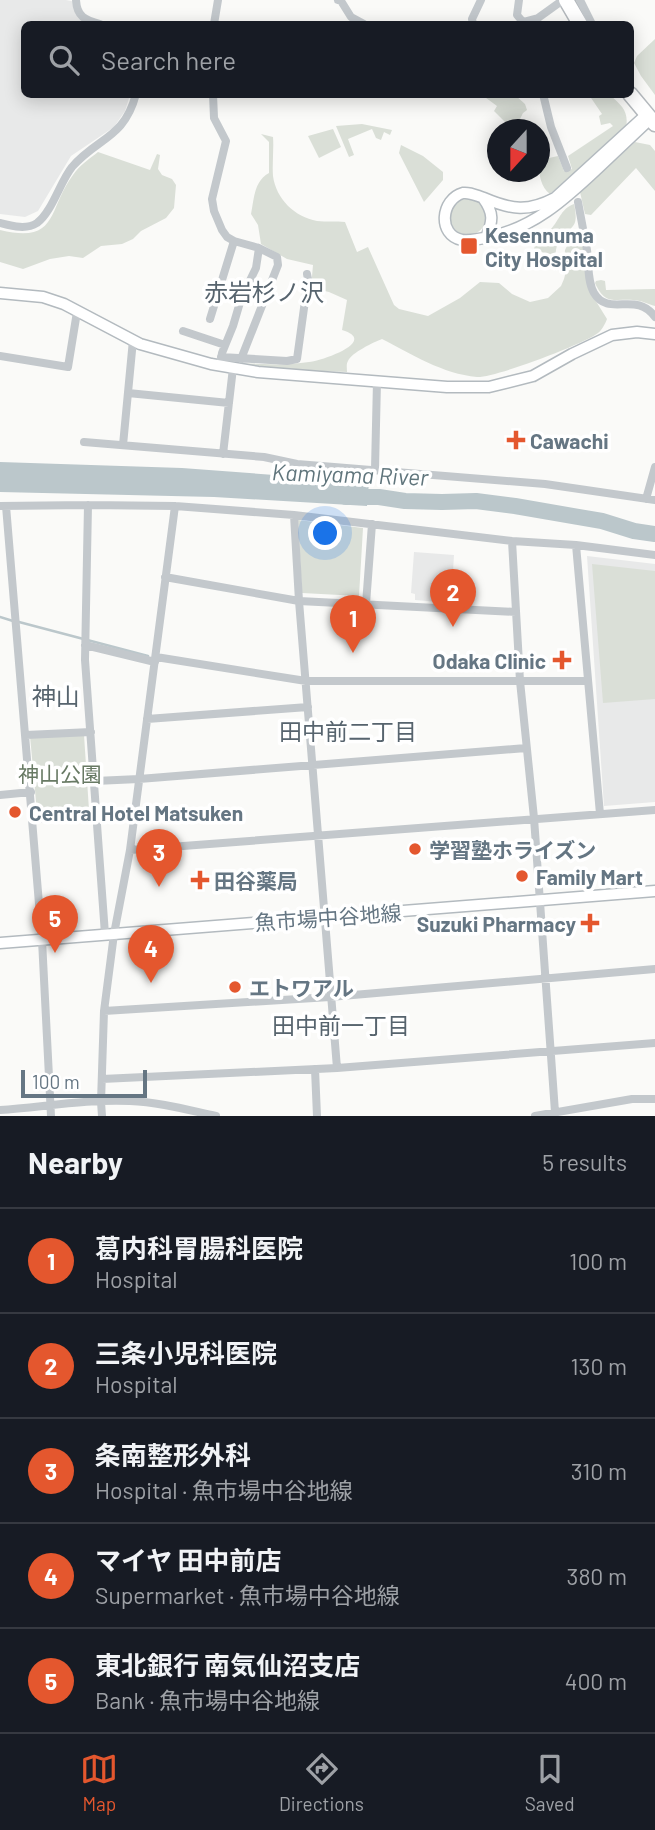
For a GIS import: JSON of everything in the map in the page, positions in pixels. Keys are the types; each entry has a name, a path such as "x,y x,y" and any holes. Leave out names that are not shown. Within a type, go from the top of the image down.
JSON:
{"highway":[{"path":"565,0 578,21"},
{"path":"633,98 651,119"}],"street":[{"path":"76,0 76,10 87,21"},
{"path":"214,21 218,0"},
{"path":"338,0 351,17 358,21"},
{"path":"472,21 481,0"},
{"path":"519,0 517,16 521,21"},
{"path":"529,21 565,0"},
{"path":"580,0 590,21"},
{"path":"0,223 28,227 38,222 45,215 72,167 118,130 127,119 135,98"},
{"path":"213,98 214,118 226,141 212,199 214,211 227,237 277,257 278,265 237,363 223,454"},
{"path":"544,98 551,127 567,168"},
{"path":"651,119 562,201 535,220 505,234 460,240 450,233 445,224 449,202 463,193 519,208 537,207 555,198 651,119"},
{"path":"483,198 490,208 492,223 486,238"},
{"path":"578,202 594,294 607,304 641,305 655,317"},
{"path":"210,319 234,241"},
{"path":"220,361 241,299 256,268 259,248"},
{"path":"0,293 43,297 64,304 140,344 237,363 287,360 297,359 309,279 307,274"},
{"path":"0,356 68,367 77,312"},
{"path":"183,331 225,345"},
{"path":"237,363 258,372 447,387 489,387 533,376 612,335 636,332 655,334"},
{"path":"123,445 133,340"},
{"path":"375,469 377,381"},
{"path":"128,393 229,403"},
{"path":"83,442 264,457 297,464 545,484 650,499 655,467"},
{"path":"88,505 85,645 97,815 110,934"},
{"path":"50,1111 42,940 31,792 3,506 174,506 295,515 655,555"},
{"path":"102,1116 104,1011 110,934 130,849 174,506"},
{"path":"295,515 299,601 337,1068"},
{"path":"366,604 372,524"},
{"path":"512,541 520,681 534,818 555,1112"},
{"path":"576,545 600,814"},
{"path":"165,577 299,601 516,612"},
{"path":"85,645 155,659 306,681 588,681"},
{"path":"147,719 308,707"},
{"path":"26,735 91,732"},
{"path":"94,780 139,779 526,748"},
{"path":"0,795 31,792"},
{"path":"130,849 655,810"},
{"path":"33,819 97,815"},
{"name":"魚市場中谷地線","path":"0,943 655,891"},
{"path":"104,1011 330,997 655,969"},
{"path":"102,1079 337,1068 655,1043"},
{"path":"315,1069 317,1116"},
{"path":"535,1116 555,1112 590,1112 632,1099 655,1099"},
{"path":"0,1110 50,1111 101,1102 130,1101 216,1116"}],"shaded area":[{"path":"0,0 76,2 85,16 94,21 21,21 21,98 129,98 125,111 114,127 71,156 38,211 25,217 0,214"},
{"path":"0,462 182,468 369,482 367,506 214,497 0,492"},
{"path":"414,552 454,555 451,603 415,600 415,594 411,593"},
{"path":"587,556 655,564 655,802 604,806"}],"green space":[{"path":"655,39 655,95 634,63 637,56"},
{"path":"486,98 518,98 527,110 520,119 502,119 494,111 497,106"},
{"path":"591,98 613,98 624,109 626,128 550,194 542,182 550,182 550,158 558,156 564,171 572,169 568,156 613,126 610,123 601,125 599,116 602,114"},
{"path":"362,124 392,130 390,135 384,132 381,140 376,138 372,129 348,139 354,155 349,157 336,126"},
{"path":"333,129 341,147 319,158 308,136"},
{"path":"261,134 273,137 273,176 282,199 294,211 309,219 345,222 357,252 368,247 394,305 399,309 428,316 460,298 480,282 499,283 512,294 530,302 548,298 561,286 566,271 565,250 575,237 581,240 583,245 589,290 607,319 604,325 589,338 558,352 501,372 477,377 440,368 382,339 353,355 347,362 347,372 274,369 226,362 309,362 344,350 354,340 352,334 342,330 347,300 311,288 313,265 287,259 261,244 258,225 251,214 260,181 269,173 269,142"},
{"path":"635,142 650,145 655,151 655,191 636,168 591,215 585,214 580,192"},
{"path":"401,145 423,156 443,172 443,180 424,202 399,153"},
{"path":"98,152 150,170 157,154 160,155 158,169 176,185 174,208 166,218 141,231 133,239 122,244 101,246 83,258 69,256 50,259 23,269 0,262 0,230 19,233 42,228 49,221 73,175"},
{"path":"468,199 481,204 486,217 481,230 468,235 455,230 450,217 455,204"},
{"path":"574,204 576,219 558,243 556,271 549,256 534,250 535,244 566,209"},
{"path":"605,281 606,290 655,289 655,306 636,300 606,298 595,283"},
{"path":"298,520 363,528 359,596 302,593"},
{"path":"592,564 655,571 655,699 603,703"},
{"name":"神山公園","path":"84,735 89,810 37,812 30,736"}],"waterway":[{"name":"Kamiyama River","path":"346,497 379,497 405,501 476,501 602,521 655,534"},
{"path":"0,617 13,621"},
{"path":"19,622 148,656"}],"place":[{"name":"Kesennuma City Hospital","path":"469,246"},
{"name":"Cawachi","path":"516,440"},
{"name":"三条小児科医院","path":"453,627"},
{"name":"葛内科胃腸科医院","path":"353,653"},
{"name":"Odaka Clinic","path":"562,660"},
{"name":"Central Hotel Matsuken","path":"15,812"},
{"name":"学習塾ホライズン","path":"415,849"},
{"name":"Family Mart","path":"522,876"},
{"name":"田谷薬局","path":"200,880"},
{"name":"条南整形外科","path":"159,887"},
{"name":"Suzuki Pharmacy","path":"590,923"},
{"name":"東北銀行 南気仙沼支店","path":"55,953"},
{"name":"マイヤ 田中前店","path":"151,983"},
{"name":"エトワアル","path":"235,987"}],"district":[{"name":"赤岩杉ノ沢","path":"264,291"},
{"name":"神山","path":"56,695"},
{"name":"田中前二丁目","path":"348,731"},
{"name":"田中前一丁目","path":"341,1025"}]}
